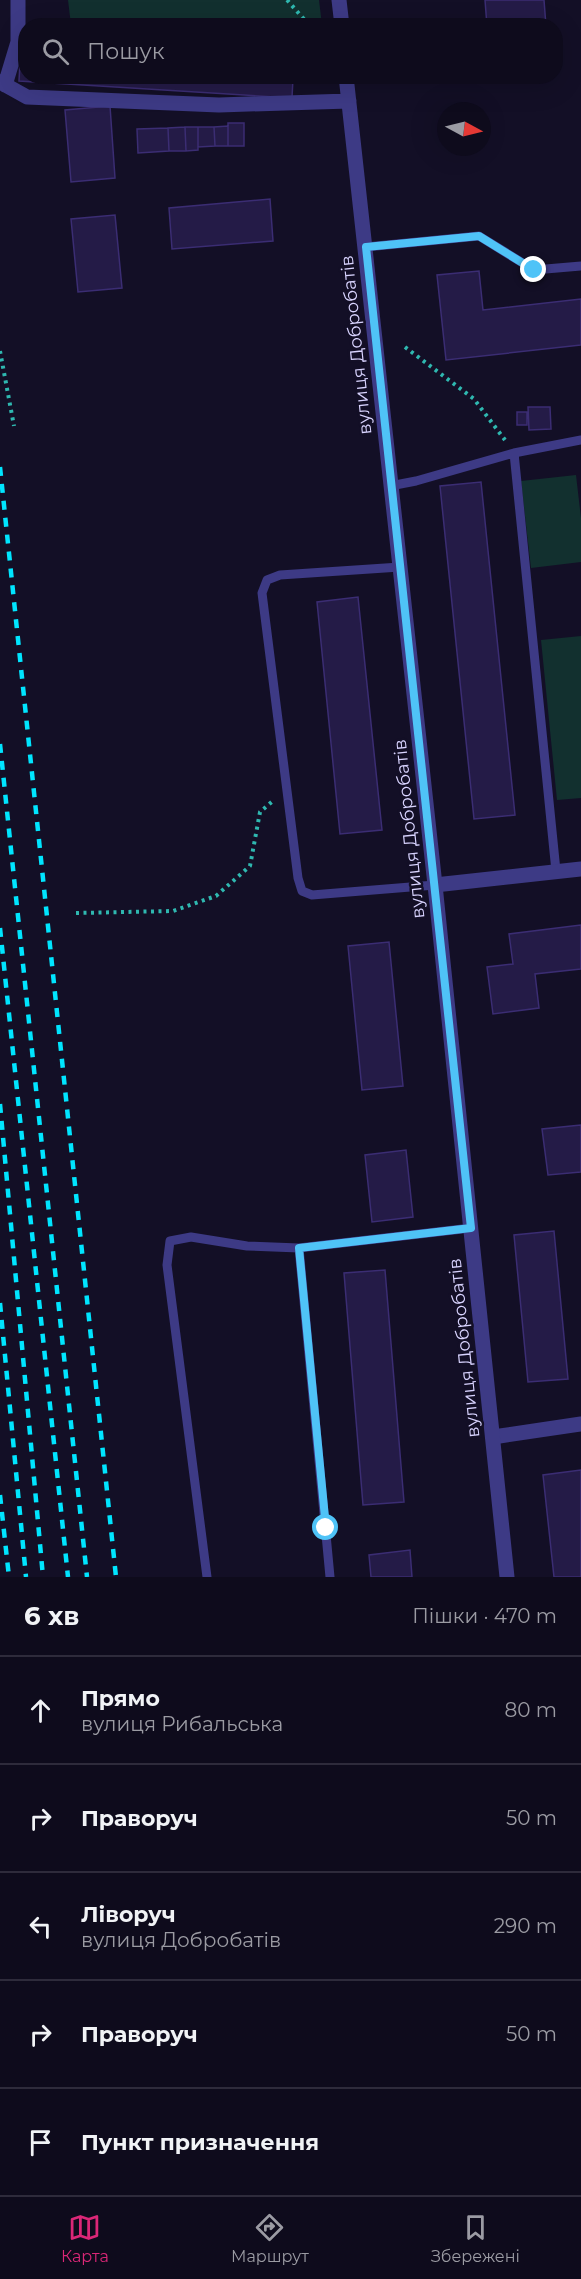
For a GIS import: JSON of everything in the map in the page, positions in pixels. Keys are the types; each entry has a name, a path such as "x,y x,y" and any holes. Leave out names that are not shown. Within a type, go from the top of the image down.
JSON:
{"street":[{"path":"18,0 18,42 2,84 27,97 219,105 349,101"},
{"path":"339,0 341,18"},
{"name":"вулиця Добробатів","path":"347,84 435,885 507,1577"},
{"path":"435,885 581,869"},
{"path":"493,1437 581,1424"}],"lane":[{"path":"366,247 479,236 534,270 581,266"},
{"path":"390,486 416,481 514,453 581,440"},
{"path":"514,453 556,871"},
{"path":"400,567 280,574 267,580 262,593 298,878 302,891 312,895 435,885"},
{"path":"207,1577 167,1265 170,1241 191,1237 248,1246 299,1248 471,1228"},
{"path":"299,1248 330,1577"}],"path":[{"path":"287,0 303,18"},
{"path":"405,347 474,399 514,453"},
{"path":"0,351 14,426"},
{"path":"76,913 172,911 216,896 249,866 260,812 287,788"}],"green space":[{"path":"68,0 319,0 321,18 70,18"},
{"path":"576,475 581,518 581,562 531,568 521,481"},
{"path":"581,636 581,798 557,800 541,640"}],"building":[{"path":"485,0 544,0 545,18 486,18"},
{"path":"67,84 293,84 292,98"},
{"path":"110,106 115,178 71,182 65,110"},
{"path":"228,123 244,123 244,146 228,146"},
{"path":"228,126 228,146 215,146 214,127"},
{"path":"185,127 186,151 169,151 168,128"},
{"path":"185,127 198,127 198,150 186,151"},
{"path":"198,127 214,127 215,146 198,147"},
{"path":"168,128 169,151 138,153 137,129"},
{"path":"270,199 273,241 172,249 169,208"},
{"path":"115,215 122,288 78,292 71,219"},
{"path":"479,271 483,310 581,299 581,345 446,360 437,275"},
{"path":"528,407 550,407 551,429 529,430"},
{"path":"517,412 527,412 527,425 517,425"},
{"path":"481,482 515,815 474,819 440,486"},
{"path":"358,597 382,830 340,834 317,602"},
{"path":"581,925 581,969 535,974 539,1008 493,1014 487,967 513,964 509,934"},
{"path":"389,942 403,1086 362,1090 348,946"},
{"path":"581,1125 581,1172 548,1175 542,1129"},
{"path":"406,1150 413,1217 372,1222 365,1155"},
{"path":"554,1231 568,1379 528,1382 514,1235"},
{"path":"385,1270 404,1502 363,1505 344,1273"},
{"path":"581,1470 581,1577 554,1577 543,1475"},
{"path":"410,1550 412,1577 371,1577 369,1555"}],"railway":[{"path":"0,467 116,1577"},
{"path":"0,744 87,1577"},
{"path":"0,928 68,1577"},
{"path":"0,1104 43,1577"},
{"path":"0,1303 26,1577"},
{"path":"0,1495 9,1577"}],"route":[{"path":"326,1528 299,1248 471,1228 366,247 479,236 534,270"}]}
